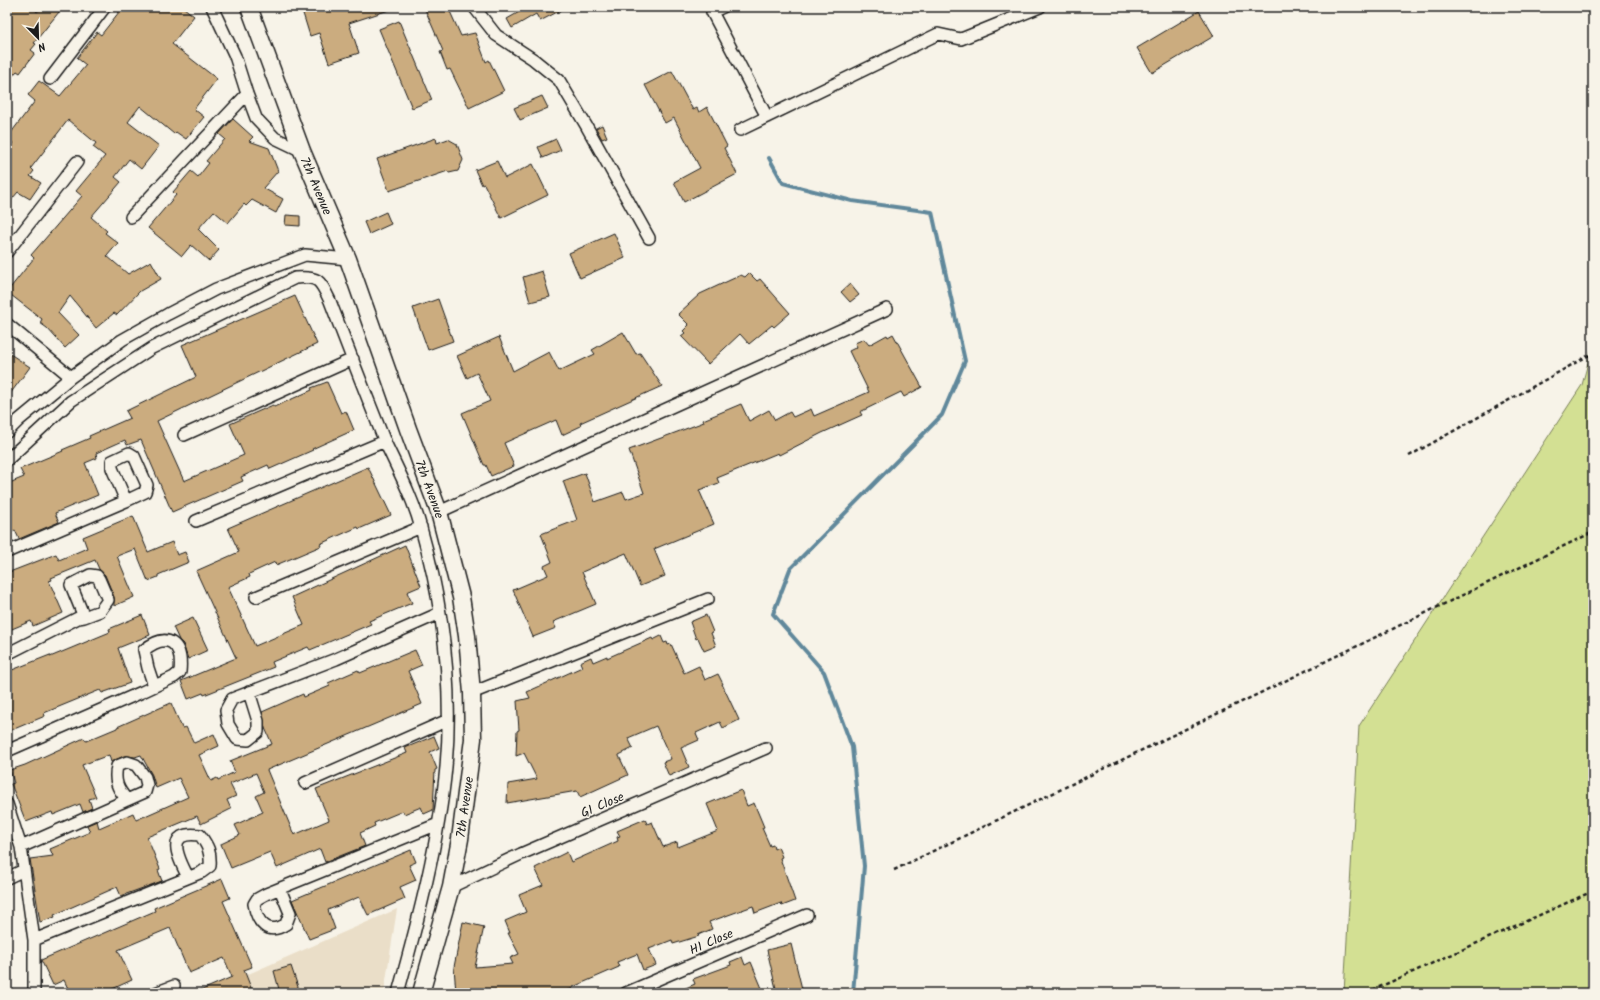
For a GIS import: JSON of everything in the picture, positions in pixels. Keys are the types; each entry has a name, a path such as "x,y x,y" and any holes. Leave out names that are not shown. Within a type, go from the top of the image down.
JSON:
{"main road":[{"name":"7th Avenue","path":"249,7 302,151 348,258 439,512 460,597 467,636 472,693 472,746 460,839 451,887 422,993"}],"street":[{"path":"50,78 105,7"},
{"path":"212,7 235,56 256,118 275,138 302,151"},
{"path":"474,7 496,35 533,59 559,80 649,238"},
{"path":"723,7 712,12 767,117"},
{"path":"740,130 938,34 961,39 1040,7"},
{"path":"131,217 247,94"},
{"path":"7,252 77,162"},
{"path":"7,432 19,420 72,377 122,340 216,289 305,254 348,258"},
{"path":"7,460 71,401 152,348 295,278 311,276 322,284 421,527 432,572 444,639 448,720 446,767 438,824 398,993"},
{"path":"439,512 886,308"},
{"path":"7,324 72,377"},
{"path":"184,435 353,359"},
{"path":"196,521 385,441"},
{"path":"7,552 126,501"},
{"path":"256,597 421,527"},
{"path":"472,693 708,599"},
{"path":"249,692 336,658 440,613"},
{"path":"7,654 78,618 84,617"},
{"path":"7,751 154,686"},
{"path":"305,783 448,720"},
{"name":"G1 Close","path":"451,887 528,851 766,748"},
{"path":"21,847 126,800"},
{"path":"7,804 21,847 34,940 34,993"},
{"path":"280,889 438,824"},
{"path":"7,878 24,870"},
{"path":"34,940 188,877"},
{"name":"H1 Close","path":"626,993 808,915"},
{"path":"154,993 174,986"}],"path":[{"path":"1409,456 1593,353"},
{"path":"894,870 1593,532"},
{"path":"1366,993 1593,891"}],"shaded area":[{"path":"397,909 384,993 205,993"}],"green space":[{"path":"1593,344 1593,993 1344,993 1359,726 1582,385"}],"building":[{"path":"13,7 32,7 37,12 43,7 63,7 34,43 36,44 31,50 35,53 20,73 17,71 7,82 7,15"},
{"path":"123,7 183,7 194,16 172,44 217,79 194,109 204,117 186,139 176,132 174,134 140,106 128,122 159,146 141,169 129,159 115,177 121,182 91,217 107,231 105,233 118,243 107,256 128,274 151,261 161,279 140,291 117,315 114,313 96,328 70,296 58,313 79,335 65,348 47,328 40,323 42,319 7,292 34,258 31,255 82,196 76,191 105,156 93,147 96,143 68,120 31,168 34,171 30,176 41,183 30,199 18,192 7,205 7,151 13,143 7,138 35,101 28,95 39,81 60,96 86,65 77,58 97,32 101,35"},
{"path":"301,7 392,7 392,9 349,23 359,53 329,63 319,33 310,36"},
{"path":"424,7 448,7 461,36 475,33 486,62 489,60 504,91 469,108 450,69 447,70 440,52 443,51"},
{"path":"528,7 567,7 540,21 536,14 512,28 507,19"},
{"path":"1199,11 1214,36 1152,73 1137,48"},
{"path":"399,21 432,100 412,108 379,29"},
{"path":"672,71 693,110 697,108 699,112 707,107 727,146 724,148 737,174 684,202 674,182 700,168 674,118 665,123 645,85"},
{"path":"542,96 548,108 520,120 514,108"},
{"path":"233,119 253,137 249,141 269,148 278,171 263,188 283,199 276,213 252,200 246,206 244,204 228,223 214,211 198,229 219,250 209,261 191,245 182,256 148,228 176,195 173,192 191,171 198,177 209,163 206,161 225,139 219,134"},
{"path":"602,125 607,137 602,139 596,128"},
{"path":"436,138 437,143 448,139 457,144 463,160 458,171 449,173 448,171 389,191 377,159"},
{"path":"556,139 561,150 543,158 538,147"},
{"path":"497,161 505,178 533,164 548,195 501,218 484,184 482,185 475,170"},
{"path":"386,212 391,224 369,234 364,222"},
{"path":"286,215 300,216 300,226 285,225"},
{"path":"614,233 625,258 580,278 569,253"},
{"path":"542,271 550,297 530,302 523,277"},
{"path":"749,273 757,281 760,279 790,313 774,327 772,325 749,344 740,334 708,364 681,336 685,333 683,331 689,325 678,314 700,294 741,275 745,277"},
{"path":"850,284 859,295 850,302 841,292"},
{"path":"295,296 317,344 157,421 184,481 244,455 230,424 273,405 274,407 312,390 311,388 327,382 341,413 346,411 354,430 270,469 268,465 241,477 243,481 172,512 141,440 127,445 125,440 96,453 97,458 85,463 98,495 55,513 59,522 19,539 15,530 7,534 7,484 24,477 20,469 63,451 62,450 90,438 89,436 130,418 126,411 196,377 182,345"},
{"path":"438,299 453,341 428,350 413,308"},
{"path":"623,332 636,354 640,353 662,386 580,423 581,426 562,435 556,420 504,443 514,466 491,476 486,465 484,465 462,413 490,401 477,373 467,378 457,356 499,337 513,371 549,352 559,371 595,354 592,350"},
{"path":"893,334 922,387 904,397 901,392 860,412 862,415 779,455 778,453 717,478 719,483 699,490 714,524 654,549 665,576 640,586 626,553 582,572 596,604 553,622 556,628 533,637 513,590 548,575 544,566 552,562 541,534 577,520 563,481 585,473 595,502 623,492 626,499 644,493 629,450 704,422 703,420 741,404 749,421 769,410 775,420 790,412 793,417 811,409 814,416 869,392 849,351 857,347 855,343 864,339 869,345 887,335 888,337"},
{"path":"7,352 30,367 7,398"},
{"path":"368,467 391,515 359,529 358,527 320,544 321,546 276,565 275,562 249,574 250,577 228,587 255,646 304,625 292,597 405,545 421,586 407,592 412,603 369,621 371,624 310,650 308,647 272,662 274,667 204,695 203,693 188,699 181,681 236,658 196,571 239,552 228,528"},
{"path":"133,516 148,552 172,542 177,555 185,552 189,562 158,575 158,577 148,581 135,549 117,556 134,597 114,606 114,597 105,575 99,569 95,560 51,578 52,580 49,581 63,613 33,626 31,621 7,631 7,573 56,554 59,560 87,548 83,537"},
{"path":"142,615 150,635 118,648 130,683 102,693 100,690 44,713 45,716 7,732 7,672 50,655 50,657 110,632 109,629"},
{"path":"706,615 713,632 711,633 716,646 704,651 698,638 696,639 690,622"},
{"path":"193,618 208,650 188,659 183,644 179,640 173,627"},
{"path":"661,636 664,643 667,642 668,645 671,644 684,673 699,666 705,680 718,674 739,720 723,728 720,722 696,733 699,740 681,748 689,767 669,776 663,762 671,759 656,726 628,738 633,748 619,756 628,775 580,797 577,791 507,803 508,784 537,779 524,753 516,756 517,731 519,730 517,701 530,698 527,692 582,667 580,662 591,657 593,662 607,656 607,658 652,638 653,640"},
{"path":"415,650 422,665 408,671 422,704 267,770 294,835 329,820 316,789 407,753 405,748 434,736 439,748 430,752 437,769 435,770 433,810 424,814 421,807 404,814 403,811 374,823 375,826 360,833 365,846 325,862 320,849 277,868 270,852 231,868 221,844 240,835 235,825 263,812 256,796 264,792 256,773 230,784 236,796 227,800 231,809 201,824 197,816 147,837 160,869 158,870 162,881 121,896 117,887 54,915 55,917 40,922 30,859 53,856 50,849 90,832 87,825 97,821 99,828 133,813 136,820 188,797 179,778 156,788 152,775 141,755 135,757 124,756 111,762 109,755 82,765 96,797 89,799 92,808 83,812 80,804 53,815 52,812 26,822 11,784 14,783 10,770 25,765 84,738 86,741 171,703 182,728 186,727 194,743 214,734 219,746 199,755 211,781 217,778 218,780 235,772 230,761 272,744 265,728 262,712 303,694 304,697 330,686 328,683 358,670 360,673"},
{"path":"741,790 747,806 754,803 764,827 762,828 770,846 773,845 774,849 778,847 782,857 780,858 795,901 782,906 781,903 755,913 753,906 709,922 712,929 698,935 699,936 673,944 672,940 649,949 656,965 643,970 637,954 617,962 619,967 562,993 456,993 454,967 463,922 484,927 475,967 513,964 510,958 519,954 508,933 510,933 505,921 526,912 519,895 543,885 535,868 567,852 571,862 618,841 617,837 620,836 617,831 645,819 647,824 652,822 663,847 677,842 678,847 718,831 707,804"},
{"path":"411,850 416,862 409,865 416,880 400,887 405,899 368,915 359,897 328,910 335,929 309,939 292,900"},
{"path":"222,879 230,898 223,901 252,967 244,970 253,993 195,993 232,977 224,958 189,973 170,928 118,950 132,980 110,990 111,993 70,993 64,980 53,985 41,960 155,911 154,908"},
{"path":"791,944 803,993 777,993 767,950"},
{"path":"742,957 745,965 751,962 764,993 674,993 695,984 693,979 731,965 730,962"},
{"path":"291,966 300,993 280,993 274,971"}],"waterway":[{"path":"769,158 783,183 852,201 932,212 965,361 942,415 790,569 773,614 824,672 852,747 864,866 853,993"}]}
